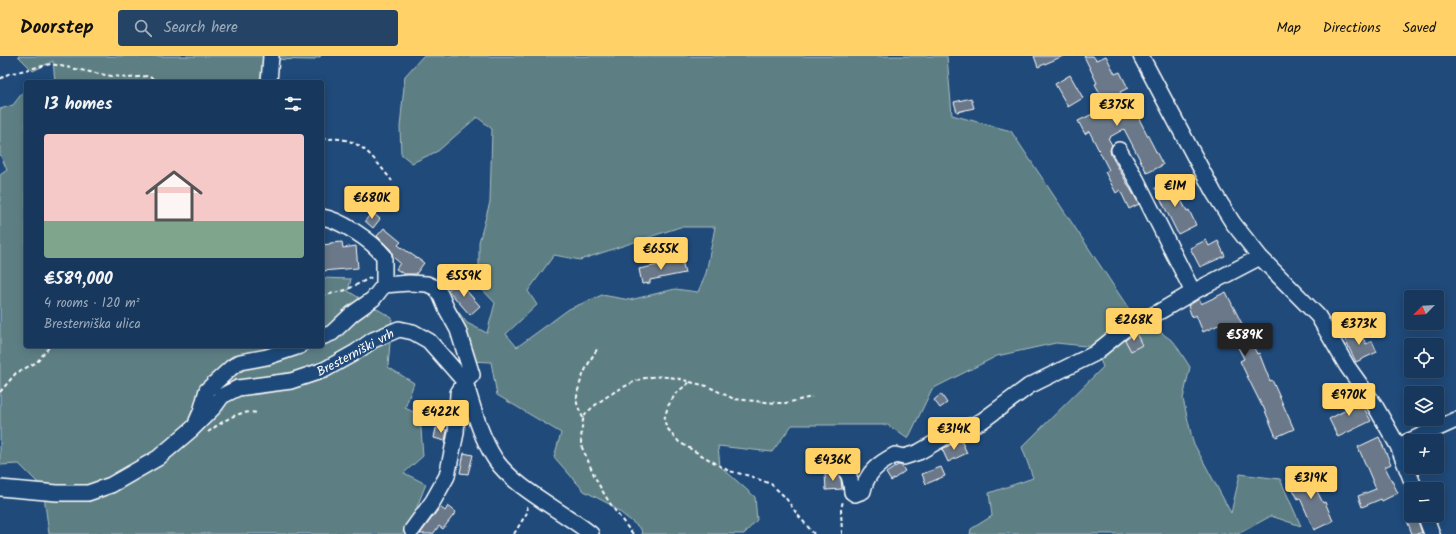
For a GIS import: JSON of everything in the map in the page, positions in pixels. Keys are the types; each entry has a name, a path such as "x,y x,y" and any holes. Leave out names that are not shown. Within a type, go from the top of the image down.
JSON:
{"street":[{"path":"269,80 271,56"},
{"path":"1141,56 1214,193 1233,223 1260,257 1318,316 1347,366 1374,404 1398,446 1412,482"},
{"path":"1119,150 1193,292"},
{"path":"324,218 360,235 376,247 384,256 384,278"},
{"path":"831,459 846,469 851,481 852,492 855,494 862,491 865,480 879,464 895,455 904,457 919,452 945,437 982,421 1029,386 1094,354 1126,328 1159,312 1193,292 1260,257"},
{"name":"Bresterniški vrh","path":"324,336 332,333 352,314 373,299 384,278 409,284 427,284 436,288 458,330 472,375 458,393 456,433 447,476 433,501 412,530"},
{"name":"Bresterniški vrh","path":"0,488 56,493 88,493 111,486 198,432 222,396 238,388 291,381 324,370 356,352 373,340 398,329 413,332 429,340 466,382 484,436 495,459 506,472 521,486 591,534"},
{"name":"Bresterniški vrh","path":"198,432 201,412 207,390 232,367 240,362 267,357 294,348"},
{"path":"1398,446 1456,420"},
{"path":"1428,522 1432,534"}],"path":[{"path":"0,78 8,74 51,64 105,75 128,78 147,76 157,80"},
{"path":"324,140 333,138 349,140 370,154 392,181"},
{"path":"324,296 384,278"},
{"path":"0,392 16,373 37,362 48,348"},
{"path":"598,348 589,361 579,388 577,403 583,418 581,444 600,488 633,534"},
{"path":"583,418 595,405 621,388 645,378 678,378 707,386 734,399 786,403 812,397"},
{"path":"690,382 676,392 668,406 664,420 666,428 679,442 728,471 750,476 771,484 785,497 814,534"},
{"path":"198,432 215,427 238,414 249,411 257,413"},
{"path":"514,534 528,511 527,502 521,486"},
{"path":"842,534 841,509 844,496 852,492"}],"green space":[{"path":"18,56 321,56 312,60 265,59 260,80 55,80 53,61 33,71"},
{"path":"423,56 947,56 952,115 1011,131 1129,309 1174,342 1190,367 1183,399 1193,442 1231,513 1240,474 1280,479 1301,526 1271,516 1238,534 970,534 971,529 992,516 989,493 1033,478 1022,447 1103,367 1095,347 1056,343 997,356 932,389 908,439 888,425 792,425 772,452 718,446 720,466 755,497 757,520 744,534 642,534 641,529 611,505 584,491 554,457 561,433 497,395 491,362 467,361 447,297 467,323 487,333 495,303 479,286 479,242 490,202 492,129 477,117 438,151 412,163 401,154 400,127 405,76","holes":["680,227 715,227 706,273 698,292 675,289 630,300 602,295 569,309 517,347 506,334 537,305 528,291 554,255 580,260"]},
{"path":"24,93 24,348 324,348 324,278 351,279 348,291 392,318 388,367 414,383 405,408 420,415 423,456 404,473 426,484 411,522 402,534 49,534 43,488 19,464 0,465 0,175 7,170 0,154 0,109 13,105"}],"building":[{"path":"1034,56 1063,56 1038,67"},
{"path":"1084,56 1093,56 1096,60 1106,56 1115,74 1120,72 1128,88 1120,92 1132,115 1136,113 1163,165 1147,173 1124,129 1108,138 1112,145 1110,150 1111,155 1139,204 1129,209 1120,190 1116,193 1105,172 1109,170 1089,131 1085,134 1078,121 1107,107 1095,84 1097,83"},
{"path":"1070,75 1083,98 1068,107 1055,84"},
{"path":"971,98 974,108 957,112 954,102"},
{"path":"1170,180 1187,211 1189,210 1196,225 1178,234 1155,188"},
{"path":"372,212 380,219 373,228 365,221"},
{"path":"384,228 401,242 398,245 424,263 416,274 404,274 396,269 400,263 393,257 391,250 377,236"},
{"path":"1206,240 1209,246 1218,241 1225,256 1200,267 1190,248"},
{"path":"342,242 343,248 356,246 358,268 324,271 324,245"},
{"path":"682,260 685,273 650,280 650,283 642,284 639,269"},
{"path":"458,281 480,306 470,315 448,290"},
{"path":"1226,292 1257,354 1259,353 1270,381 1272,380 1294,429 1276,437 1263,406 1240,361 1244,359 1225,322 1203,332 1196,315 1192,317 1188,306 1199,299 1201,304"},
{"path":"1358,328 1366,344 1372,341 1377,352 1356,362 1343,336"},
{"path":"1136,333 1142,345 1131,351 1125,340"},
{"path":"1350,392 1358,408 1363,406 1371,421 1338,437 1329,419 1346,410 1340,397"},
{"path":"941,394 947,403 940,408 934,400"},
{"path":"436,428 447,430 445,441 434,438"},
{"path":"1379,437 1391,464 1385,467 1398,493 1382,501 1381,499 1362,507 1358,496 1376,489 1358,447"},
{"path":"961,440 967,453 948,462 942,449"},
{"path":"816,452 823,455 821,466 812,462"},
{"path":"464,453 473,455 468,474 460,473"},
{"path":"898,465 901,465 905,471 891,481 886,473"},
{"path":"941,467 945,476 926,484 922,474"},
{"path":"835,473 841,479 842,489 826,490 825,474"},
{"path":"1298,473 1300,477 1308,473 1323,503 1325,502 1333,521 1314,530 1300,498 1298,499 1287,478"},
{"path":"448,506 456,512 443,529 439,526 433,534 420,534 440,507 445,511"},
{"path":"1408,522 1418,522 1422,533 1412,534"}]}
